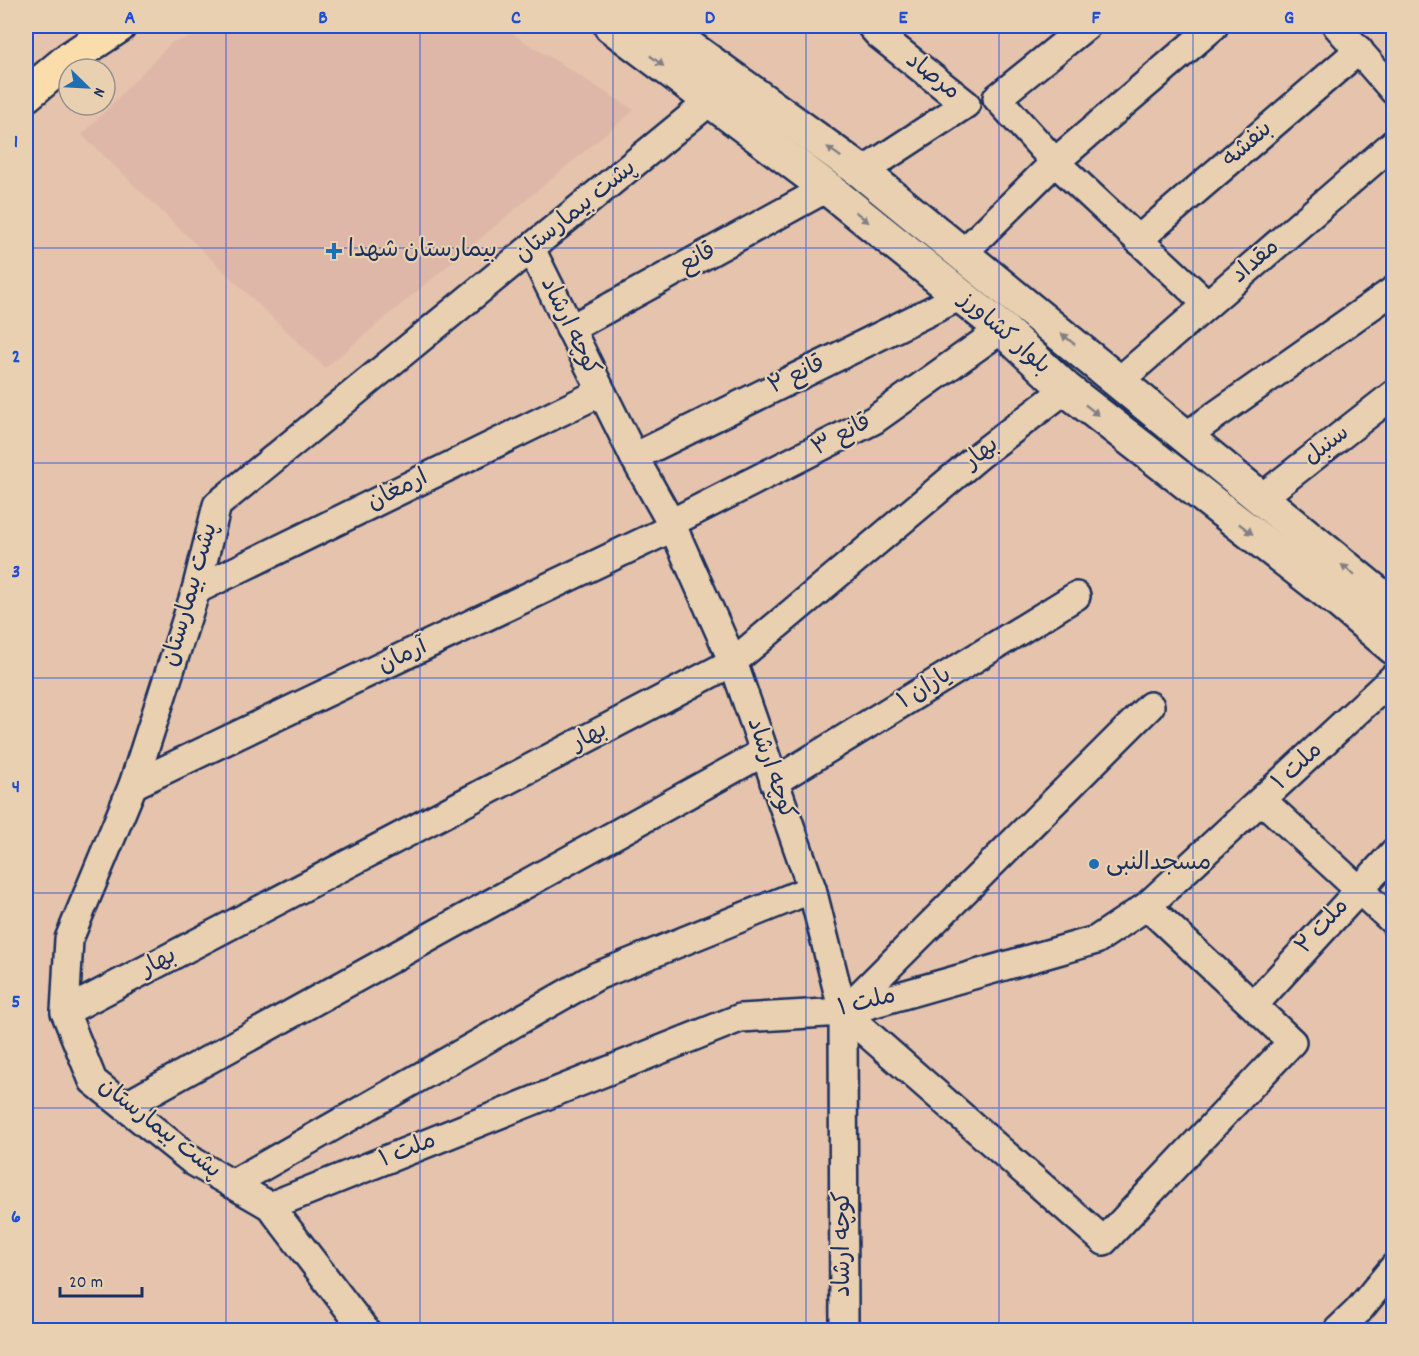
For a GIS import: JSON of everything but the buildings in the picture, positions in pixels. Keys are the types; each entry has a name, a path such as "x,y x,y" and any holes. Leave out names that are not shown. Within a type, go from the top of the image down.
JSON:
{"main road":[{"path":"26,95 69,59 119,26"},
{"name":"بلوار کشاورز","path":"610,26 826,188 1002,328 1066,390 1336,599 1394,648"},
{"name":"بلوار کشاورز","path":"660,26 862,172 1394,607"}],"street":[{"name":"مرصاد","path":"862,172 966,104 879,36 871,26"},
{"path":"1086,26 997,98 1055,162 1207,304"},
{"path":"963,253 1055,162 1214,26"},
{"path":"1337,26 1394,91"},
{"name":"بنفشه","path":"1138,240 1359,50"},
{"name":"پشت بیمارستان","path":"270,1206 194,1162 93,1081 65,1012 69,939 133,785 196,590 217,505 710,102"},
{"name":"مقداد","path":"1119,381 1394,143"},
{"name":"قانع","path":"570,329 826,188"},
{"name":"کوچه ارشاد","path":"531,249 634,457 672,526 733,662 812,889 843,1012 844,1330"},
{"path":"1186,436 1394,290"},
{"name":"قانع ۲","path":"634,457 961,296"},
{"name":"قانع ۳","path":"672,526 874,420 1002,328"},
{"name":"بهار","path":"65,1012 733,662 981,454 1066,390"},
{"name":"ارمغان","path":"196,590 601,392"},
{"name":"سنبل","path":"1261,498 1394,394"},
{"name":"آرمان","path":"133,785 672,526"},
{"name":"یاران ۱","path":"774,782 1076,596"},
{"name":"ملت ۱","path":"270,1206 740,1018 843,1012 1096,940 1147,906 1263,801 1394,677"},
{"path":"1147,906 1292,1042 1104,1241 843,1012 1150,706"},
{"path":"124,1106 764,752"},
{"path":"1263,801 1394,922"},
{"name":"ملت ۲","path":"1254,1005 1358,888 1394,852"},
{"path":"232,1184 597,976 812,889"},
{"path":"270,1206 365,1330"},
{"path":"1338,1330 1358,1311 1394,1267"}],"shaded area":[{"name":"بیمارستان شهدا","path":"246,26 500,26 634,110 325,368 82,135 99,117 117,117 117,99 172,42"}],"place":[{"name":"بیمارستان شهدا","path":"334,251"},
{"name":"مسجدالنبی","path":"1094,864"}]}
